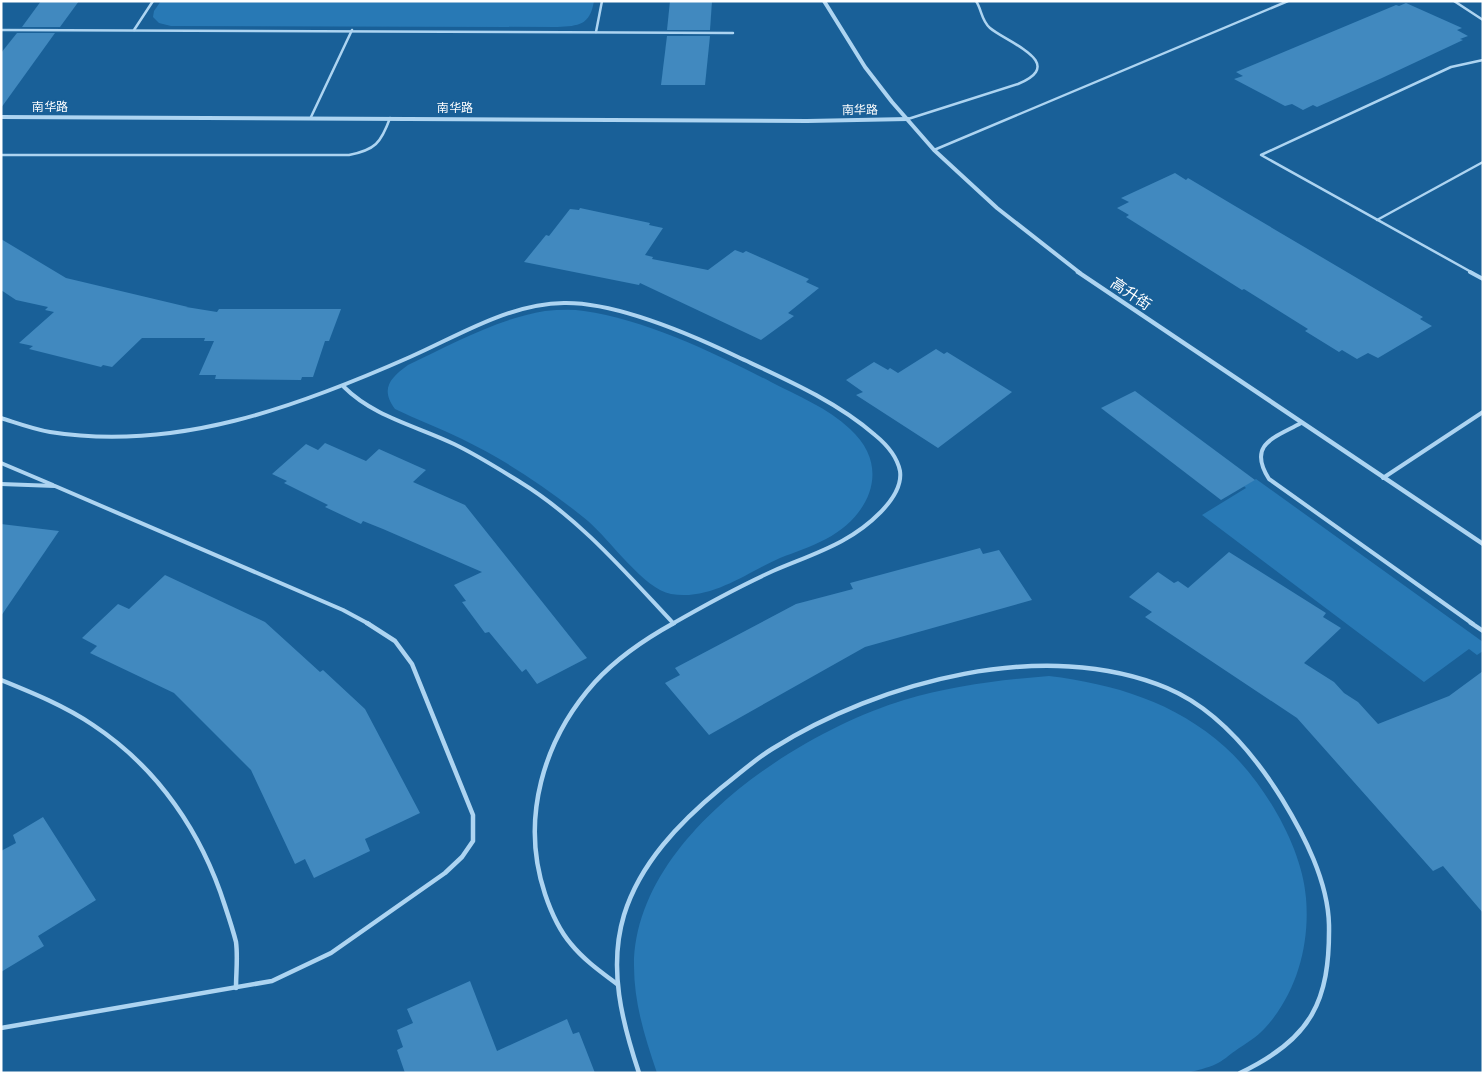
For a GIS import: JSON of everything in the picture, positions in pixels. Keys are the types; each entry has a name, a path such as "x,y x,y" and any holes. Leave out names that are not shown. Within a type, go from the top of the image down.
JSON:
{"street":[{"name":"高升街","path":"824,1 865,67 892,102 934,150 997,208 1075,270 1483,544"},
{"name":"南华路","path":"1,117 908,119"}],"lane":[{"path":"134,30 153,1"},
{"path":"596,32 602,1"},
{"path":"908,119 970,100 1028,79 1036,71 1036,64 1028,52 984,25 979,14 981,8 976,1"},
{"path":"934,150 1288,1"},
{"path":"1454,1 1483,20"},
{"path":"1,30 733,33"},
{"path":"311,117 352,30"},
{"path":"1483,60 1474,60 1451,68 1261,155 1483,279"},
{"path":"1,155 350,155 372,149 379,144 390,118"},
{"path":"1377,220 1483,162"},
{"path":"1,418 50,432 109,435 179,432 213,427 320,396 344,387 506,314 544,304 587,304 610,308 682,333 780,376 836,407 864,426 892,453 900,471 898,488 882,510 862,529 841,542 706,604 639,643 613,664 590,689 570,715 552,746 540,781 534,812 535,846 540,874 550,906 566,938 583,957 617,984"},
{"path":"344,387 356,399 374,410 455,444 522,483 554,506 597,543 673,623"},
{"path":"1383,478 1483,412"},
{"path":"1301,423 1261,449 1258,459 1261,469 1269,479 1483,631"},
{"path":"1,463 343,610 395,641 412,664 473,815 473,841 462,857 445,874 331,953 272,981 1,1028"},
{"path":"1,484 55,486"},
{"path":"639,1073 626,1036 617,984 619,936 624,913 638,882 661,848 691,812 751,763 777,745 869,700 900,690 981,672 1048,665 1084,666 1137,676 1170,689 1202,709 1228,731 1259,763 1281,796 1313,860 1327,901 1331,948 1325,986 1308,1024 1280,1050 1240,1073"},
{"path":"1,680 49,699 94,725 134,757 168,794 198,839 221,890 236,945 236,988"}],"shaded area":[{"path":"161,1 594,1 590,15 582,23 557,27 171,26 159,23 153,17 154,11"},
{"path":"569,310 607,315 680,339 802,397 832,415 850,429 863,444 870,459 872,474 870,490 864,504 841,529 820,542 780,558 714,590 686,595 671,594 661,590 639,574 597,529 543,487 479,448 395,409 388,396 389,384 408,365 492,326 545,311"},
{"path":"1256,479 1483,642 1483,651 1477,655 1469,649 1424,682 1202,515 1246,488 1244,486"},
{"path":"1049,676 1120,690 1143,698 1186,718 1206,731 1239,761 1266,796 1278,816 1289,836 1303,878 1307,915 1306,933 1299,967 1293,984 1276,1014 1262,1031 1219,1063 1187,1073 657,1073 644,1034 638,1007 634,966 641,919 661,876 691,835 728,798 771,765 816,738 861,716 904,700 958,687"}],"building":[{"path":"41,1 79,1 60,27 22,27"},
{"path":"670,1 712,1 710,30 667,30"},
{"path":"1406,3 1462,28 1457,30 1468,36 1382,78 1317,107 1313,105 1303,110 1292,104 1285,106 1234,79 1243,76 1236,72 1396,5 1399,6"},
{"path":"17,33 55,33 1,108 1,53"},
{"path":"667,36 710,36 705,85 661,85"},
{"path":"1175,173 1186,180 1188,178 1423,317 1420,319 1432,326 1378,358 1368,353 1357,359 1342,350 1339,352 1305,331 1308,329 1126,217 1129,215 1117,208 1129,202 1121,198"},
{"path":"580,208 650,223 649,225 663,228 645,255 653,257 652,259 708,270 735,250 743,253 746,251 809,279 806,282 819,288 788,313 794,316 761,340 640,283 639,285 524,262 546,235 549,236 570,209 579,210"},
{"path":"1,239 66,278 188,307 186,307 217,312 219,309 341,309 329,341 325,341 313,377 302,377 301,380 215,379 216,375 199,375 214,341 204,341 205,338 142,338 112,367 103,365 101,367 29,349 33,346 19,343 54,312 45,310 48,307 16,300 1,290"},
{"path":"936,349 944,354 947,352 1012,392 938,448 856,395 863,392 846,380 874,362 898,373"},
{"path":"1135,391 1255,480 1221,500 1101,408"},
{"path":"325,443 366,461 379,449 426,470 413,482 465,505 587,658 537,684 526,669 522,672 489,632 485,633 462,602 466,601 454,585 482,572 363,521 361,524 325,507 328,505 284,483 287,481 272,474 306,444 318,450"},
{"path":"1,524 59,531 1,616"},
{"path":"980,548 983,554 999,550 1032,600 865,647 709,735 665,683 680,675 675,668 796,604 853,589 850,583"},
{"path":"1229,552 1326,613 1323,617 1341,628 1304,663 1334,682 1344,693 1358,702 1378,724 1449,696 1483,671 1483,913 1443,866 1433,871 1297,718 1145,617 1152,612 1129,597 1158,572 1174,583 1178,581 1188,588"},
{"path":"165,575 265,622 320,672 323,670 365,709 420,813 365,839 370,851 314,878 305,859 295,864 251,770 174,693 90,653 97,646 82,638 118,604 129,609"},
{"path":"43,817 96,900 38,936 44,946 1,972 1,851 16,843 13,835"},
{"path":"470,981 497,1051 567,1019 573,1034 579,1032 595,1073 405,1073 397,1050 403,1047 397,1030 413,1023 407,1009"}]}
